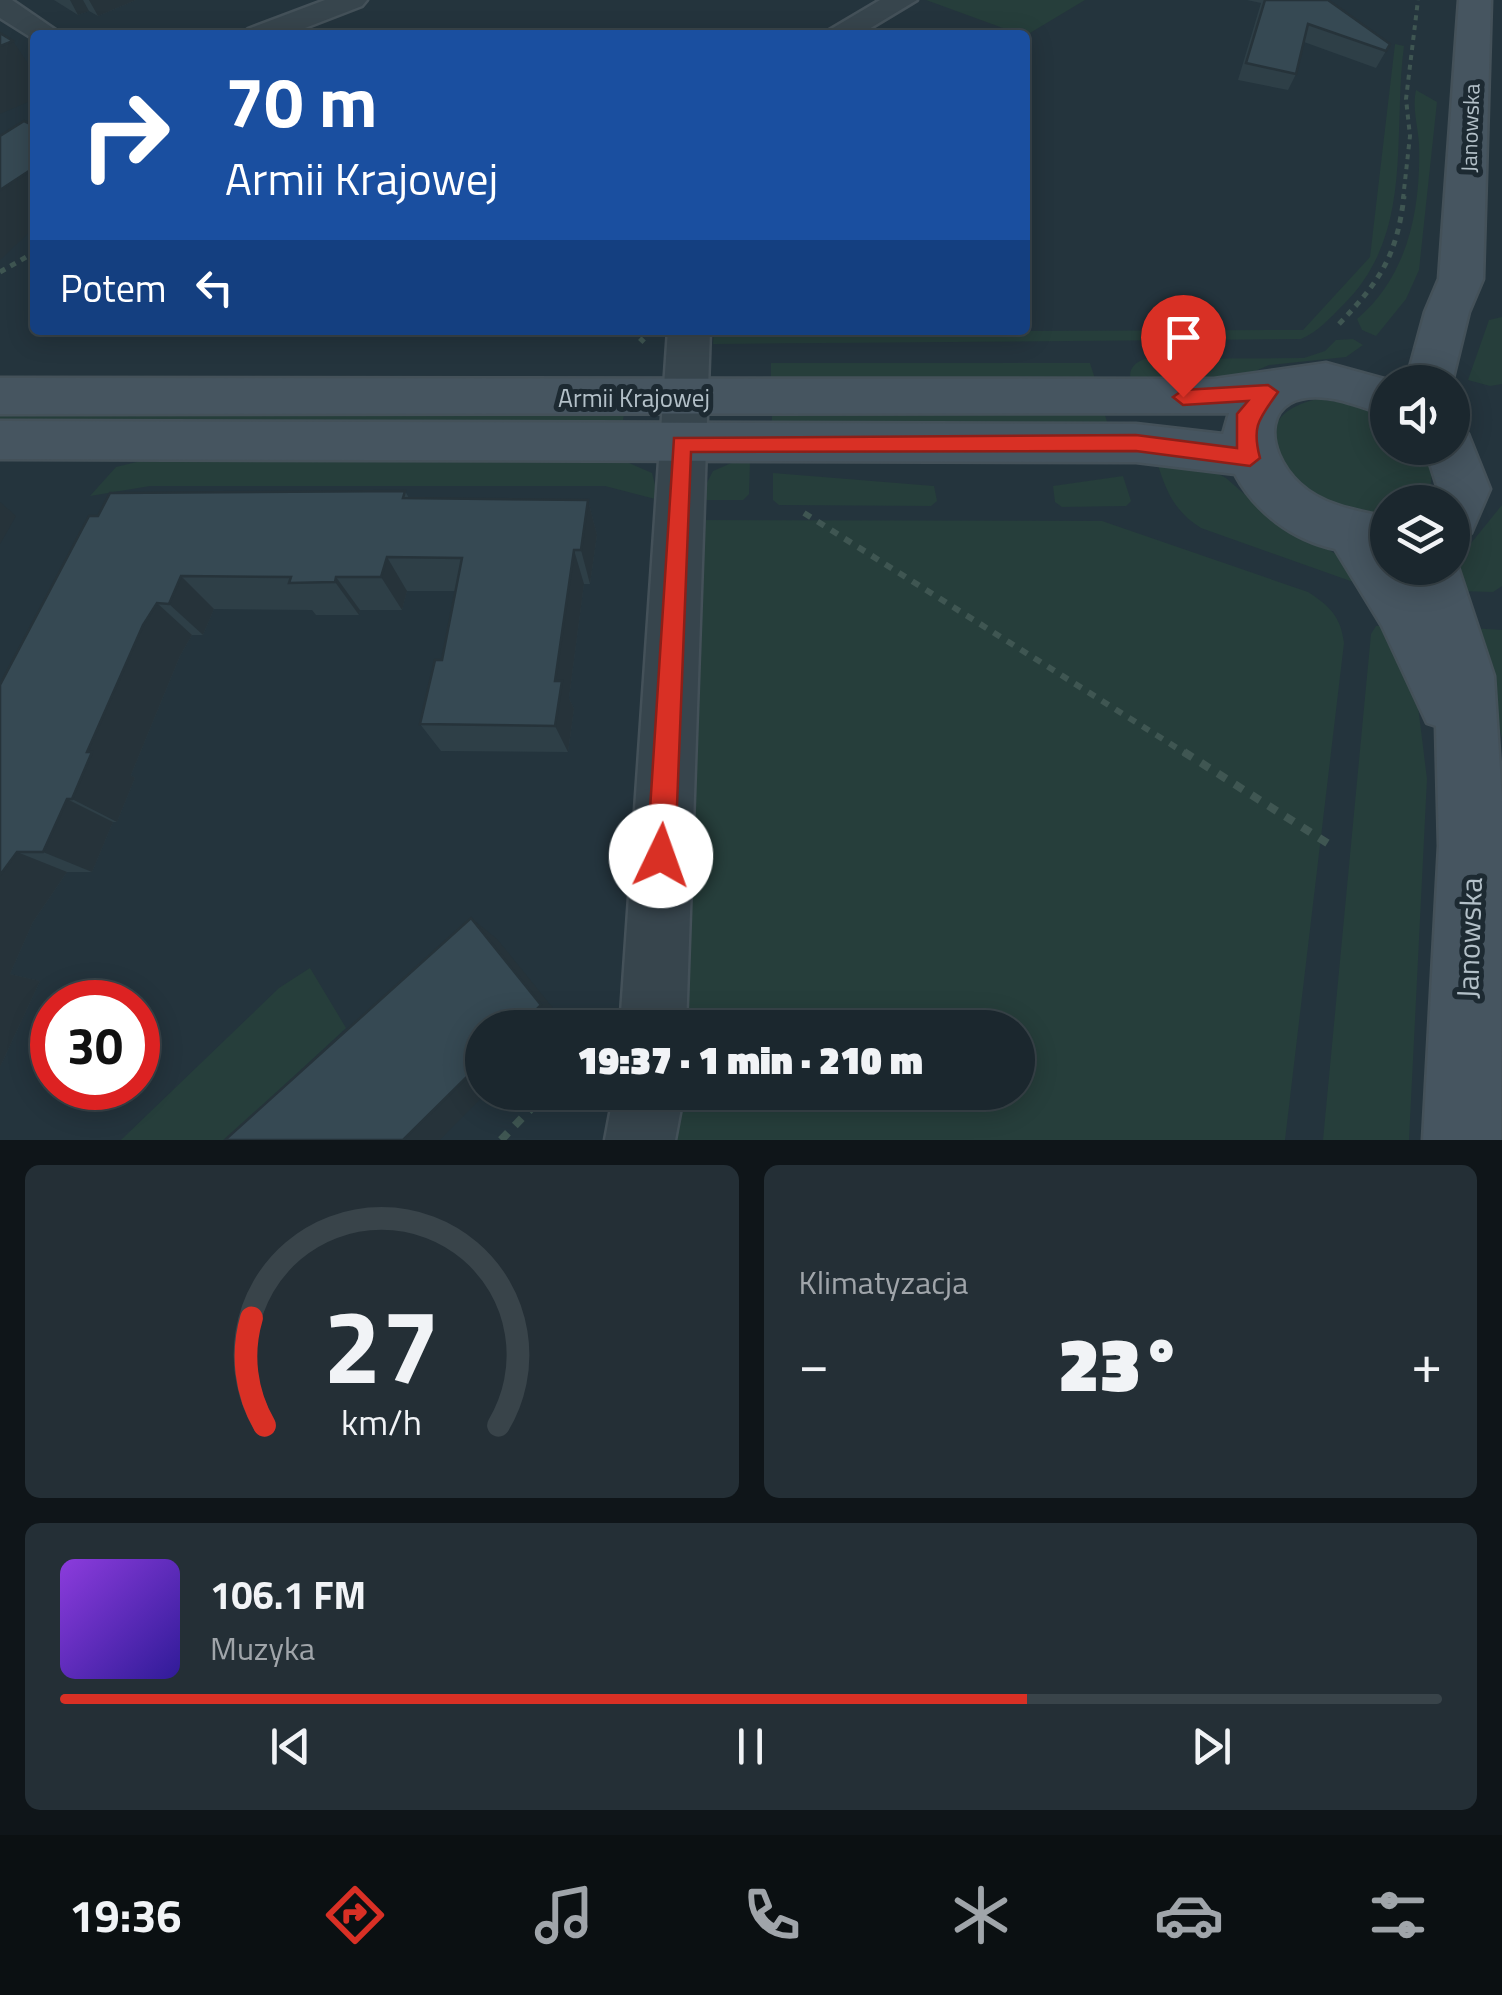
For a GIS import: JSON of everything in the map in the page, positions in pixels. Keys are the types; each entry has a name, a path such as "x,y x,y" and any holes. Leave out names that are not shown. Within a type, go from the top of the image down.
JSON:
{"street":[{"path":"271,30 352,0"},
{"path":"845,30 902,0"},
{"name":"Janowska","path":"1433,365 1447,312 1456,297 1465,245 1475,0"},
{"path":"2,2 41,30"},
{"path":"1397,365 1447,312"},
{"path":"654,1010 689,335"},
{"name":"Armii Krajowej","path":"0,440 683,421 1214,398 1268,392 1307,381 1370,392"},
{"path":"1268,392 1247,414 1244,435 1250,458 1265,482 1289,504 1370,537"},
{"name":"Armii Krajowej","path":"0,396 683,421 1136,443 1250,458"},
{"path":"1470,442 1502,447"},
{"name":"Janowska","path":"1392,585 1464,737"},
{"name":"Janowska","path":"1439,585 1464,676 1472,846 1462,1140"},
{"path":"640,1140 646,1110"}],"path":[{"path":"1338,324 1375,286 1399,240 1410,136 1406,99 1418,0"},
{"path":"0,272 30,255"},
{"path":"804,513 1335,848"},
{"path":"500,1140 529,1110"}],"green space":[{"path":"926,0 1085,0 1030,33 1008,30"},
{"path":"1395,44 1404,46 1391,216 1366,277 1319,328 1301,339 713,344 714,335 1303,330 1370,257"},
{"path":"1416,90 1437,102 1419,270 1406,299 1376,336 1362,330 1357,319 1374,302 1400,262 1414,217 1419,168"},
{"path":"1502,317 1502,384 1490,386 1470,381 1489,320"},
{"path":"1353,339 1363,345 1346,357 1269,365 1237,379 1131,382 1132,367 1145,359 1304,358 1325,351 1336,340"},
{"path":"771,363 1090,363 1096,382 771,382"},
{"path":"1318,399 1370,408 1370,465 1430,465 1430,485 1370,485 1370,512 1348,509 1311,493 1283,467 1273,439 1275,426 1283,415"},
{"path":"0,411 624,414 622,426 0,426"},
{"path":"1104,412 1109,428 772,428 772,413"},
{"path":"145,460 622,460 652,473 659,500 605,486 150,486 90,496 116,467"},
{"path":"736,461 750,461 749,494 743,500 698,500 713,471"},
{"path":"1157,462 1213,471 1226,478 1258,506 1347,561 1373,589 1201,528 1172,500"},
{"path":"773,473 934,486 937,501 931,506 779,505 773,500"},
{"path":"1123,476 1131,501 1126,506 1062,507 1055,502 1053,486"},
{"path":"1502,505 1502,586 1493,592 1457,591 1457,585 1470,585 1470,544"},
{"path":"697,520 1102,521 1308,592 1337,619 1344,643 1285,1140 676,1140 680,1110 1035,1110 1035,1010 684,1010"},
{"path":"1376,626 1394,626 1416,690 1427,779 1409,1140 1323,1140 1371,634"},
{"path":"1471,628 1502,630 1502,738"},
{"path":"310,968 346,1028 225,1140 121,1140 152,1110 160,1110 160,1102 279,988"}],"building":[{"path":"1265,0 1328,0 1390,44 1386,51 1308,24 1296,74 1246,63"},
{"path":"0,33 13,41 0,46"},
{"path":"24,121 30,124 30,170 0,190 0,136"},
{"path":"405,491 403,498 588,500 581,550 574,550 555,681 562,681 555,726 420,724 435,660 442,660 462,558 387,557 381,577 336,577 335,582 289,583 291,577 181,576 169,604 157,603 143,625 87,752 92,752 72,799 67,799 43,852 17,852 0,875 0,685 89,516 98,516 110,493"},
{"path":"471,918 541,1005 536,1010 465,1010 465,1079 403,1140 225,1140"}],"route":[{"path":"661,856 681,444 1136,443 1209,449 1250,458 1244,435 1247,414 1268,392 1183,397"}]}
